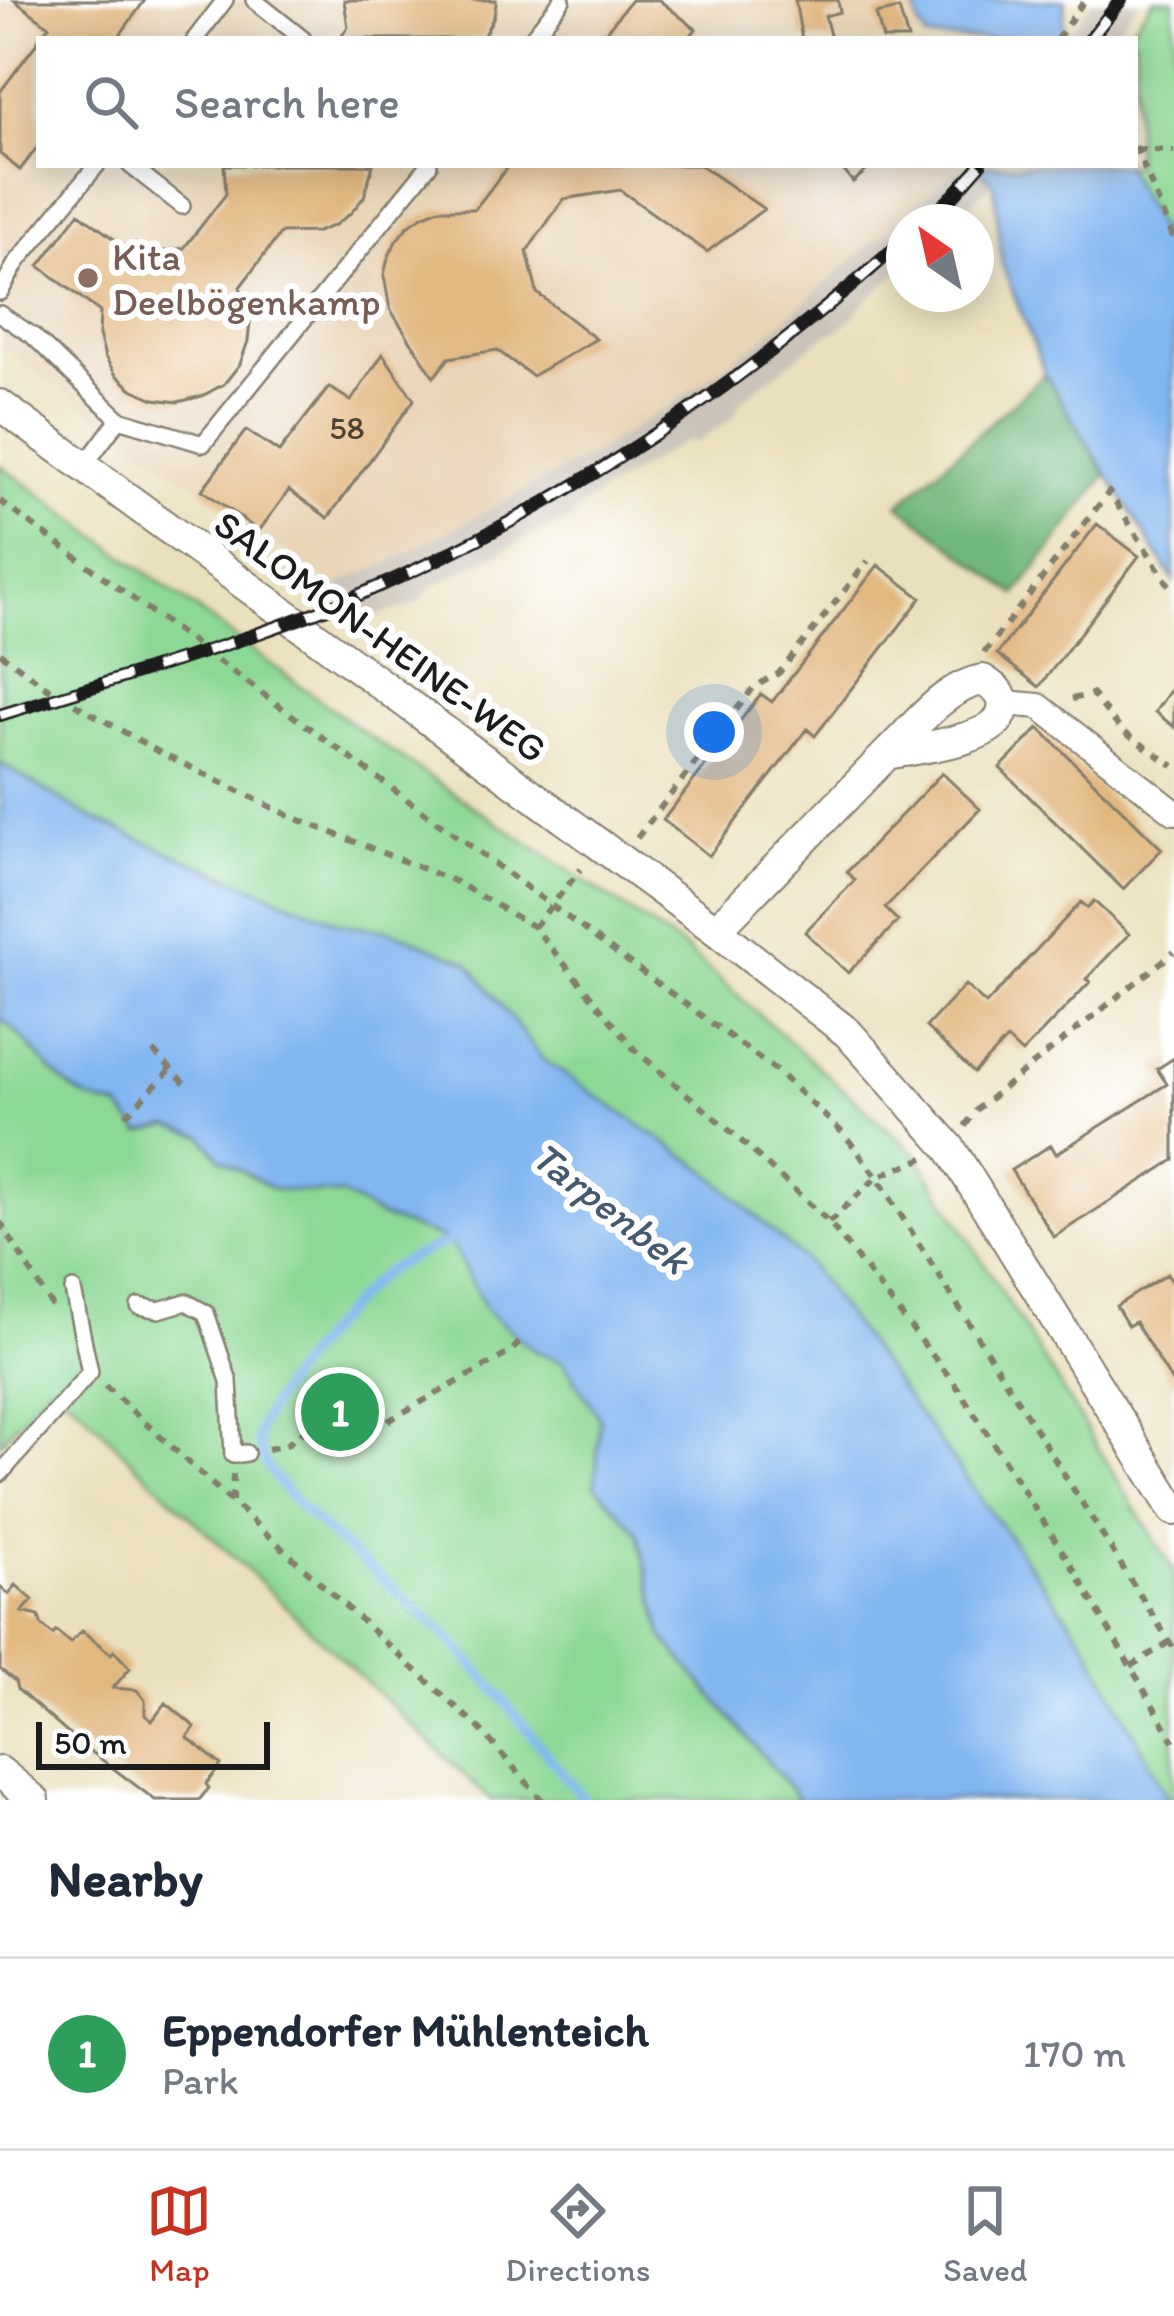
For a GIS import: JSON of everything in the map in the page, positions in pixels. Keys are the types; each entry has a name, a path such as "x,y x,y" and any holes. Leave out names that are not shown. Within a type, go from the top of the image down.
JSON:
{"street":[{"name":"SALOMON-HEINE-WEG","path":"0,405 716,930 848,1034 950,1148 1174,1510"},
{"path":"716,930 886,754 952,692 983,680 997,689 1004,703 1001,718 990,729 886,754"},
{"path":"1004,703 1039,706 1174,812"},
{"path":"0,1772 34,1800"}],"lane":[{"path":"197,36 225,0"},
{"path":"254,0 299,36"},
{"path":"533,36 562,0"},
{"path":"0,292 17,262 95,168"},
{"path":"134,168 182,206"},
{"path":"0,314 33,336 119,419 202,444 427,168"},
{"path":"84,466 119,419"},
{"path":"0,1474 90,1372 73,1290"},
{"path":"139,1306 159,1310 186,1302 206,1313 229,1382 233,1455 240,1458"}],"path":[{"path":"1059,36 1085,0"},
{"path":"1138,148 1174,151"},
{"path":"1138,153 1174,239"},
{"path":"968,682 991,641 1109,492 1174,593"},
{"path":"0,501 777,1071 845,1135 877,1177 1172,1644 1131,1666"},
{"path":"535,927 551,904 611,853 754,687 779,673 868,561"},
{"path":"0,653 49,689 157,751 290,816 456,882 535,927 634,1050 829,1222 958,1388 1070,1564 1174,1741"},
{"path":"829,1222 877,1177 950,1148 976,1109 1174,952"},
{"path":"153,1052 189,1087"},
{"path":"126,1115 171,1069"},
{"path":"0,1222 61,1322"},
{"path":"271,1449 303,1432 386,1422 515,1349 522,1340"},
{"path":"90,1372 480,1729 542,1800"},
{"path":"232,1501 240,1458"}],"shaded area":[{"path":"0,0 913,0 925,36 36,36 36,168 961,168 918,204 886,204 886,235 761,340 665,409 591,455 337,588 0,346"},
{"path":"1093,0 1140,0 1111,36 1070,33"},
{"path":"961,168 978,168 994,183 972,204 918,204"},
{"path":"886,234 886,283 856,315 739,402 735,416 698,442 686,440 585,503 571,520 433,586 416,604 369,618 337,588 591,455 665,409 761,340"}],"green space":[{"path":"1153,0 1174,0 1174,259 1126,168 1138,168 1138,36 1126,36"},
{"path":"1045,374 1106,475 1016,595 899,505"},
{"path":"0,465 374,740 684,948 917,1155 1174,1571 1174,1800 1169,1800 1086,1642 809,1265 706,1170 542,1059 468,962 392,931 343,924 171,853 89,817 0,763"},
{"path":"0,1018 66,1083 98,1102 119,1107 140,1133 170,1126 204,1136 220,1158 273,1189 343,1195 379,1216 450,1241 486,1310 535,1351 563,1360 600,1419 595,1485 638,1532 663,1637 800,1800 491,1800 78,1405 49,1386 0,1444"}],"water":[{"path":"913,0 1066,0 1063,22 1067,36 925,36"},
{"path":"978,168 1126,168 1174,259 1174,581 1045,374 1002,264 994,183"},
{"name":"Tarpenbek","path":"0,763 89,817 171,853 343,924 392,931 468,962 542,1059 706,1170 809,1265 1086,1642 1169,1800 800,1800 663,1637 638,1532 595,1485 600,1419 563,1361 535,1351 486,1310 450,1241 379,1216 343,1195 274,1189 220,1158 203,1136 170,1126 141,1133 119,1107 98,1102 66,1084 0,1018"}],"building":[{"path":"14,0 145,0 119,36 41,36 49,26"},
{"path":"344,0 496,0 484,36 341,36 348,27"},
{"path":"631,0 659,0 696,29 690,36 602,36"},
{"path":"795,0 838,0 840,12 825,16 830,36 801,36"},
{"path":"899,9 907,36 882,36 876,14"},
{"path":"36,44 36,149 20,170 0,154 0,92"},
{"path":"224,168 372,168 364,197 351,213 317,232 281,233 240,287 250,322 248,341 240,364 224,384 178,402 154,399 116,375 99,335 100,312 39,266 79,213 137,256 184,248 226,194"},
{"path":"507,168 704,168 764,209 707,252 620,190 564,199 527,251 537,293 596,339 532,376 497,350 449,358 434,377 390,309 384,275 388,258 408,226 422,216 439,209 475,209"},
{"path":"841,168 869,168 853,182"},
{"path":"383,354 414,400 328,518 289,490 259,531 202,490 246,430 279,452 329,387 351,401"},
{"path":"1097,524 1139,556 1039,687 997,654"},
{"path":"878,565 921,598 815,736 807,729 709,856 663,820 761,694 772,702"},
{"path":"1174,685 1174,727 1155,712"},
{"path":"1039,728 1162,849 1123,889 1000,768"},
{"path":"942,773 980,809 885,908 898,921 848,973 805,932 855,880 847,872"},
{"path":"1094,901 1129,934 1022,1053 1007,1039 974,1073 926,1027 965,985 986,1004 1081,902 1088,908"},
{"path":"1174,1058 1174,1160 1054,1237 1011,1170 1051,1145 1056,1154 1167,1084 1157,1069"},
{"path":"1167,1274 1174,1285 1174,1385 1135,1322 1128,1326 1116,1306"},
{"path":"16,1585 33,1600 22,1612 39,1616 53,1635 56,1631 70,1643 82,1631 111,1654 114,1651 130,1668 113,1688 137,1690 145,1700 145,1715 152,1721 166,1703 195,1727 187,1737 221,1765 199,1800 155,1800 17,1689 15,1681 0,1669 0,1586 9,1594"}],"waterway":[{"path":"450,1241 391,1268 352,1303 274,1400 263,1421 259,1448 270,1471 296,1502 468,1659 585,1800"}],"railway":[{"path":"1092,36 1121,0"},
{"path":"944,204 977,168"},
{"path":"0,715 304,617 424,566 498,528 641,444 709,397 886,256"}],"place":[{"name":"Kita Deelbögenkamp","path":"88,278"},
{"name":"Eppendorfer Mühlenteich","path":"340,1412"}]}
